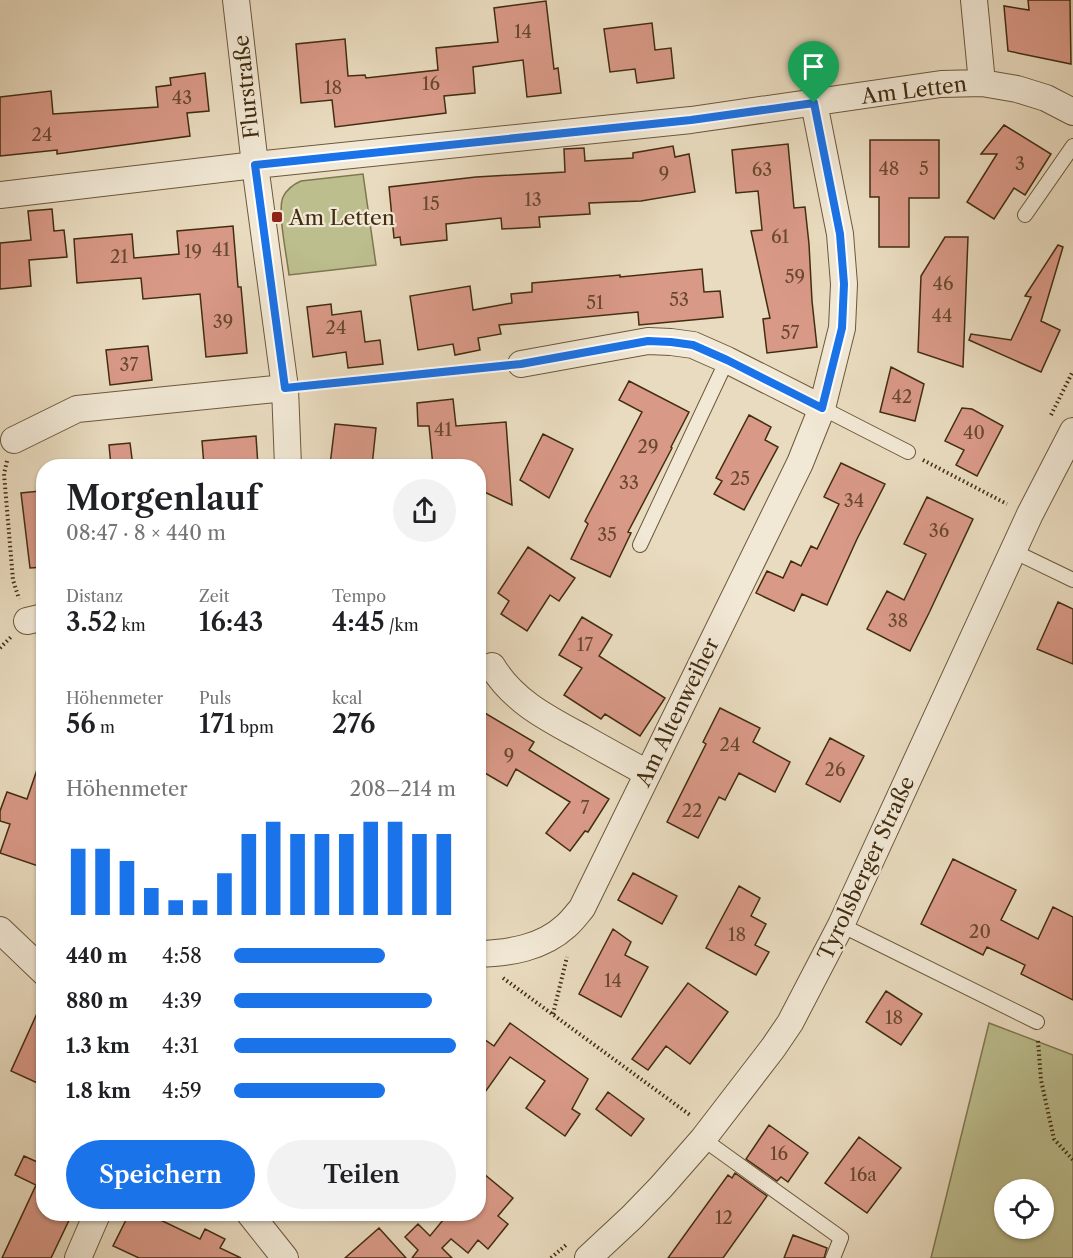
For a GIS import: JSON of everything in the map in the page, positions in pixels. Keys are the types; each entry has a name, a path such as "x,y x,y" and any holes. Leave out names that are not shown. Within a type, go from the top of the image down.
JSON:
{"street":[{"name":"Flurstraße","path":"236,0 255,165 285,388 288,459"},
{"path":"974,0 982,82"},
{"name":"Am Letten","path":"0,195 255,165 691,120 941,84 982,82 1017,89 1046,98 1073,112"},
{"name":"Am Altenweiher","path":"486,954 527,948 549,938 567,926 582,908 800,463 822,408 842,328 844,284 840,234 814,103"},
{"path":"521,364 648,341 693,345 822,408"},
{"path":"14,440 77,410 285,388"},
{"name":"Tyrolsberger Straße","path":"588,1258 661,1187 703,1139 790,1023 841,925 1029,514 1073,431"},
{"path":"492,666 500,680 518,698 540,714 647,773"},
{"path":"0,930 36,964"},
{"path":"78,1258 94,1221"},
{"path":"256,1221 285,1258"}],"lane":[{"path":"1025,215 1073,146"},
{"path":"640,545 727,360"},
{"path":"822,408 908,452"},
{"path":"1013,551 1073,580"},
{"path":"841,925 1037,1022"},
{"path":"703,1139 841,1238 833,1258"}],"path":[{"path":"285,388 521,364"},
{"path":"1048,423 1073,371"},
{"path":"0,648 35,619 13,580 4,474 14,440"},
{"path":"908,452 1007,505 1012,494"},
{"path":"553,1014 568,953"},
{"path":"497,973 692,1116"},
{"path":"1037,1022 1041,1080 1054,1139 1073,1161"},
{"path":"550,1258 567,1244"}],"green space":[{"path":"363,174 376,265 289,275 281,213 283,197 293,185 301,181"},
{"path":"989,1023 1073,1055 1073,1258 931,1258"}],"building":[{"path":"1028,0 1070,0 1071,64 1008,51 1004,6 1029,10"},
{"path":"546,1 554,69 558,68 561,93 527,97 523,60 473,67 475,93 444,96 446,113 335,127 332,100 301,103 296,44 345,39 348,76 365,75 366,78 438,70 436,48 498,42 494,8"},
{"path":"652,23 655,50 671,48 674,78 637,83 635,69 610,72 604,29"},
{"path":"205,73 209,111 187,113 190,136 57,154 57,150 0,156 0,97 51,91 53,114 158,107 156,87 171,85 170,78"},
{"path":"1004,125 1051,154 1025,195 1014,188 994,219 967,202 997,154 981,154"},
{"path":"870,140 939,140 939,198 909,198 909,247 879,247 879,197 870,197"},
{"path":"788,144 794,208 805,207 817,347 767,353 763,319 770,318 751,231 762,230 758,191 736,193 732,150"},
{"path":"673,146 675,157 689,154 695,192 641,201 589,203 590,214 539,217 540,227 502,229 501,218 446,224 447,240 401,245 400,237 394,238 389,187 476,177 565,172 564,149 584,148 585,161 633,158 633,153"},
{"path":"52,209 54,231 64,230 67,257 29,260 31,286 0,289 0,243 31,240 28,211"},
{"path":"233,226 247,353 206,357 200,294 143,299 141,278 77,283 74,239 132,234 134,258 179,254 177,231"},
{"path":"945,237 968,237 963,367 918,352 921,276"},
{"path":"1058,245 1063,247 1041,321 1060,330 1041,372 969,340 971,334 1011,340 1031,297 1025,296"},
{"path":"702,269 704,292 720,291 723,317 639,325 638,312 499,325 501,334 478,338 480,350 455,355 453,344 418,350 410,296 470,286 473,310 512,303 511,294 532,292 532,283"},
{"path":"331,304 332,315 361,311 365,342 380,340 383,364 348,368 346,352 313,357 307,307"},
{"path":"148,346 152,380 110,385 106,350"},
{"path":"891,367 924,384 915,421 880,412"},
{"path":"629,381 689,412 628,532 631,533 610,577 571,559 588,524 585,521 642,412 619,400"},
{"path":"453,399 456,426 506,422 512,505 486,493 486,459 432,459 429,426 418,426 417,403"},
{"path":"962,408 972,409 1003,426 977,476 956,465 964,450 945,441"},
{"path":"749,415 771,427 765,440 778,447 744,510 714,494 722,481 716,478"},
{"path":"335,424 376,428 373,459 331,459"},
{"path":"543,434 573,449 549,498 520,480"},
{"path":"256,436 258,459 203,459 202,441"},
{"path":"130,443 132,459 110,459 109,445"},
{"path":"841,463 885,484 827,605 802,594 794,611 756,593 767,571 783,578 791,561 801,566 811,546 817,549 839,504 824,497"},
{"path":"36,491 36,568 30,568 21,493"},
{"path":"927,497 973,519 910,651 867,629 887,591 904,600 926,554 904,544"},
{"path":"528,547 575,578 559,601 550,595 527,631 501,614 509,601 498,593"},
{"path":"1058,602 1073,609 1073,664 1037,649"},
{"path":"582,617 612,635 599,656 665,698 640,736 605,714 601,719 564,695 582,668 559,655"},
{"path":"720,708 760,728 753,742 790,762 775,792 739,773 725,800 719,797 698,838 667,822 706,744 703,742"},
{"path":"486,714 534,742 529,750 609,799 588,832 585,831 570,851 546,833 570,802 516,769 507,786 486,774"},
{"path":"830,738 864,756 840,802 806,784"},
{"path":"36,773 36,865 0,853 10,824 0,821 0,811 7,792 27,799"},
{"path":"953,859 1016,890 1001,920 1038,939 1053,907 1073,917 1073,1000 1021,974 1025,965 987,947 983,955 921,924"},
{"path":"633,873 677,896 662,924 618,900"},
{"path":"739,886 760,898 751,916 766,924 755,945 769,952 756,975 706,948"},
{"path":"613,929 631,942 625,955 648,967 621,1017 579,994"},
{"path":"688,983 728,1012 690,1064 666,1046 648,1070 632,1059"},
{"path":"886,991 922,1014 901,1045 866,1022"},
{"path":"36,1016 36,1082 11,1071"},
{"path":"510,1023 588,1079 572,1109 580,1114 565,1136 526,1108 545,1081 510,1057 486,1091 486,1040 494,1046"},
{"path":"608,1092 644,1119 631,1136 596,1109"},
{"path":"769,1125 808,1153 788,1182 781,1177 777,1181 746,1159"},
{"path":"859,1137 901,1168 867,1213 825,1183"},
{"path":"24,1156 36,1161 36,1185 15,1175"},
{"path":"735,1173 767,1196 723,1258 668,1258 728,1175 732,1178"},
{"path":"486,1176 513,1198 498,1216 508,1224 488,1249 478,1240 468,1253 451,1239 442,1248 452,1258 412,1258 418,1250 405,1237 418,1224 430,1236 442,1221 486,1221"},
{"path":"36,1185 36,1221 69,1221 51,1258 2,1258"},
{"path":"126,1221 163,1221 200,1239 205,1229 225,1239 220,1248 241,1258 139,1258 113,1246"},
{"path":"379,1228 406,1258 345,1258"},
{"path":"793,1235 827,1248 824,1258 784,1258"}],"place":[{"name":"Am Letten","path":"277,217"}],"route":[{"path":"814,103 840,234 844,284 842,328 822,408 693,345 648,341 521,364 285,388 255,165 691,120 814,103"}]}
